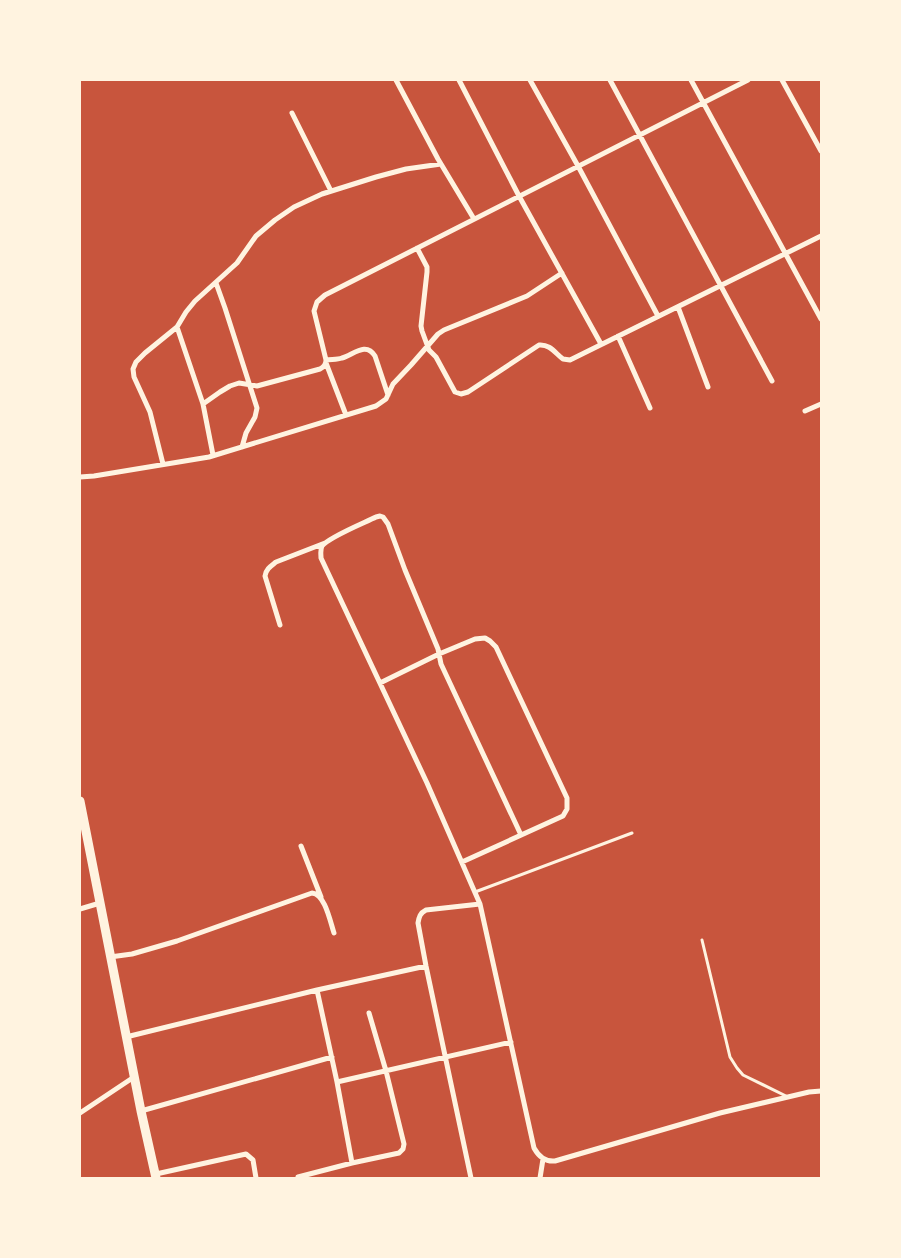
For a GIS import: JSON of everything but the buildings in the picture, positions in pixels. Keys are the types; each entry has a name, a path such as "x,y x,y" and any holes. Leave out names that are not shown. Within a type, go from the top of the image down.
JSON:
{"street":[{"path":"397,80 441,164 474,219"},
{"path":"459,80 519,196 601,344"},
{"path":"530,80 658,316"},
{"path":"610,80 772,381"},
{"path":"691,80 821,319"},
{"path":"346,415 326,361 314,311 317,302 325,295 748,80"},
{"path":"782,80 821,151"},
{"path":"292,113 331,191"},
{"path":"162,464 150,412 134,377 133,369 136,362 177,328 195,301 237,262 256,236 294,207 322,194 376,177 406,169 441,164"},
{"path":"417,248 426,267 427,278 422,326 424,338 429,350 436,357 455,392 461,394 468,392 539,346 549,346 560,357 570,360 821,236"},
{"path":"80,477 213,455 380,404 388,396 393,384 434,337 444,330 527,296 562,273"},
{"path":"216,283 226,308 257,412 246,433 242,446"},
{"path":"678,307 708,387"},
{"path":"177,328 204,404 213,455"},
{"path":"618,336 650,408"},
{"path":"326,361 342,358 362,349 372,352 388,396"},
{"path":"204,404 230,386 248,384 257,386 320,369 325,366 326,361"},
{"path":"805,412 821,404"},
{"path":"280,625 265,576 270,566 325,543 376,517 380,516 386,520 435,642 441,664 521,835"},
{"path":"325,543 320,550 321,558 427,783 480,904 534,1148 543,1159 550,1162 555,1161 720,1113 821,1091"},
{"path":"380,683 439,654 476,639 485,638 490,641 496,647 567,798 568,809 563,816 462,862"},
{"path":"80,801 126,1038 156,1176 246,1154 253,1160 256,1178"},
{"path":"301,846 334,932"},
{"path":"110,956 132,954 177,941 307,894 316,893 321,898"},
{"path":"80,909 100,903"},
{"path":"471,1178 418,923 422,912 432,909 480,904"},
{"path":"126,1038 317,990 426,966"},
{"path":"317,990 352,1163"},
{"path":"298,1177 399,1153 403,1149 404,1144 386,1071 369,1013"},
{"path":"337,1082 510,1042"},
{"path":"141,1111 332,1057"},
{"path":"80,1112 134,1077"},
{"path":"540,1178 543,1159"}],"lane":[{"path":"475,892 632,833"},
{"path":"702,940 730,1057 743,1075 788,1097"}]}
